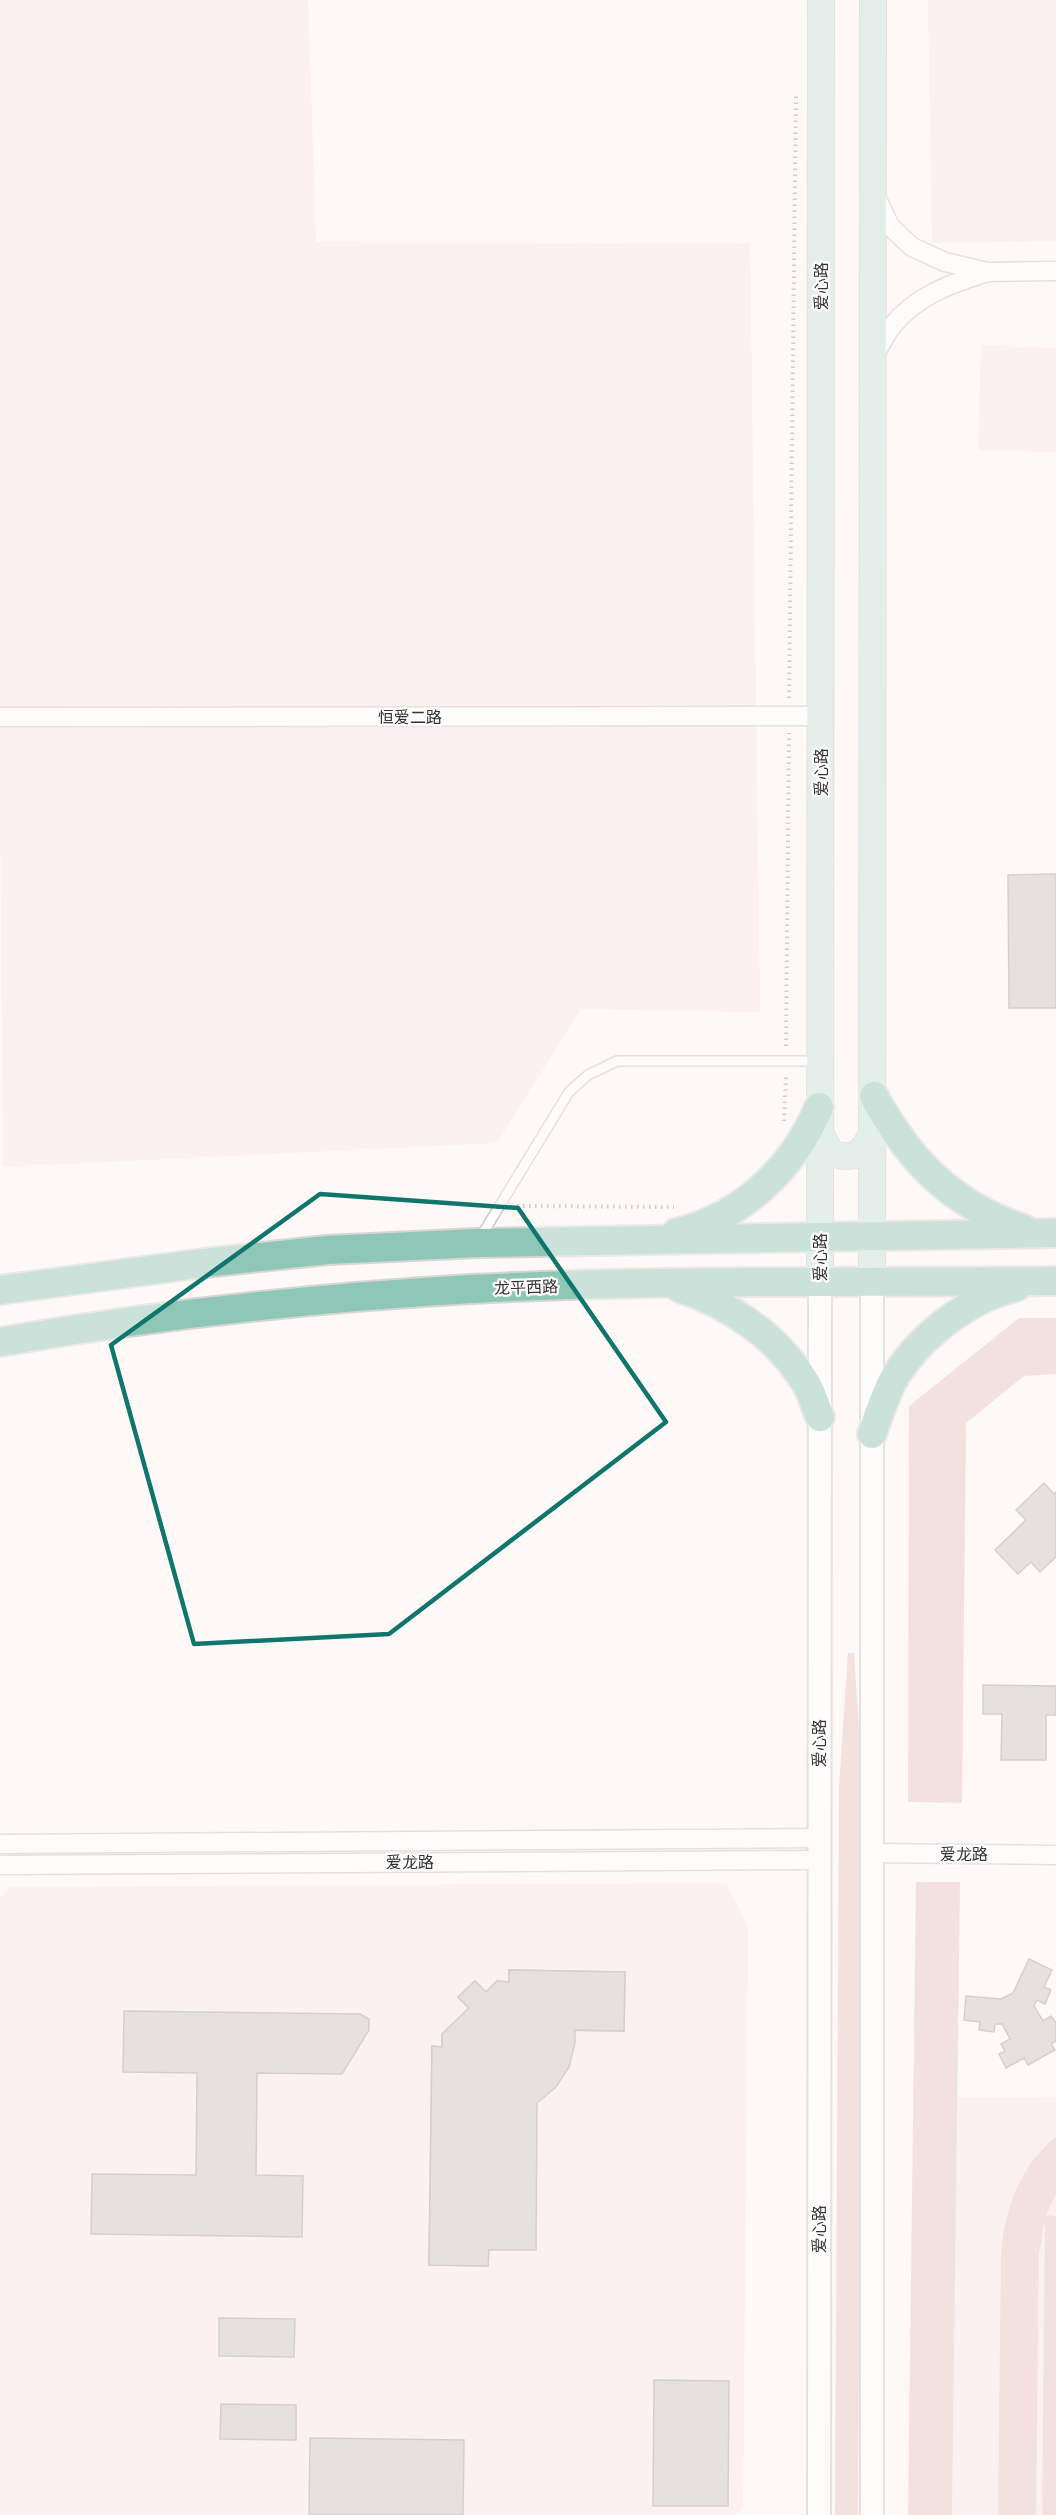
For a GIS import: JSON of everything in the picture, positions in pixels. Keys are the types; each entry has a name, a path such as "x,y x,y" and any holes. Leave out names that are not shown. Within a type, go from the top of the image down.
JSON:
{"main road":[{"name":"爱心路","path":"820,1282 821,0"},
{"path":"872,1282 874,1096 873,0"},
{"path":"874,1096 893,1131 914,1157 939,1181 967,1202 999,1220 1047,1233"},
{"path":"646,1241 693,1229 725,1214 752,1196 793,1156 819,1120 831,1153 846,1158 862,1152 873,1133"},
{"path":"0,1290 204,1263 316,1251 477,1243 1047,1233"},
{"path":"872,1434 882,1403 893,1380 908,1359 951,1318 979,1301 1009,1288 1048,1281"},
{"name":"龙平西路","path":"0,1342 317,1300 472,1289 663,1283 1048,1281"},
{"path":"663,1283 704,1296 739,1316 768,1338 788,1359 806,1384 820,1417"}],"street":[{"path":"873,191 890,226 912,248 945,262 987,272 1056,271"},
{"path":"873,359 892,326 914,304 946,285 987,272"},
{"name":"恒爱二路","path":"0,717 821,716"},
{"name":"爱心路","path":"819,2515 820,1282"},
{"path":"872,1282 872,2515"},
{"name":"爱龙路","path":"0,1844 819,1849"},
{"name":"爱龙路","path":"0,1865 819,1849"},
{"name":"爱龙路","path":"872,1853 1056,1855"}],"lane":[{"path":"477,1243 569,1092 588,1075 617,1061 820,1061"}],"highlighted area":[{"path":"320,1194 518,1208 666,1422 389,1634 194,1644 111,1345"}],"shaded area":[{"path":"0,0 308,0 316,242 750,243 760,1012 581,1009 497,1143 3,1167 0,789"},
{"path":"928,0 1056,0 1056,241 932,243"},
{"path":"981,345 1056,348 1056,452 978,450"},
{"path":"1019,1318 1056,1318 1056,1374 1024,1376 966,1423 962,1803 908,1802 909,1406"},
{"path":"848,1653 854,1653 863,1787 858,2515 835,2515 839,1786"},
{"path":"916,1882 960,1882 952,2515 908,2515"},
{"path":"726,1883 748,1925 743,2508 736,2515 0,2515 0,1898 10,1887"},
{"path":"957,2097 1056,2098 1056,2515 952,2515"},
{"path":"1056,2137 1056,2194 1046,2215 1056,2216 1056,2515 1042,2515 1045,2219 1039,2254 1036,2515 998,2515 1003,2236 1011,2204 1024,2174 1043,2148"}],"building":[{"path":"1056,874 1056,1008 1009,1008 1008,875"},
{"path":"1044,1483 1054,1494 1056,1492 1056,1557 1040,1572 1031,1562 1018,1574 995,1550 1026,1520 1016,1510"},
{"path":"983,1685 1056,1686 1056,1715 1046,1715 1046,1760 1001,1760 1002,1714 983,1714"},
{"path":"1029,1959 1052,1970 1044,1987 1051,1990 1045,2004 1037,2000 1034,2006 1043,2021 1051,2016 1056,2023 1056,2041 1051,2044 1055,2050 1028,2065 1024,2058 1006,2068 999,2054 1005,2051 1001,2044 1010,2039 1002,2024 995,2024 994,2032 979,2030 980,2022 964,2020 966,1996 1001,1999 1013,1993"},
{"path":"509,1970 625,1972 624,2031 527,2030 512,2051 490,2066 488,2266 429,2265 432,2046 442,2047 442,2034 469,2008 458,1997 475,1981 486,1992 497,1981 509,1982"},
{"path":"509,1970 625,1972 624,2031 575,2030 575,2043 569,2067 556,2087 537,2103 536,2250 489,2250 488,2266 429,2265 432,2046 442,2047 442,2034 469,2008 458,1997 475,1981 486,1992 497,1981 509,1982"},
{"path":"124,2011 360,2014 369,2019 369,2030 342,2074 257,2073 256,2175 303,2176 302,2237 91,2234 92,2174 196,2175 197,2073 123,2072"},
{"path":"219,2318 295,2319 294,2357 219,2356"},
{"path":"654,2380 729,2381 728,2506 653,2506"},
{"path":"221,2404 296,2405 296,2440 220,2439"},
{"path":"310,2438 464,2440 463,2515 309,2515"}]}
